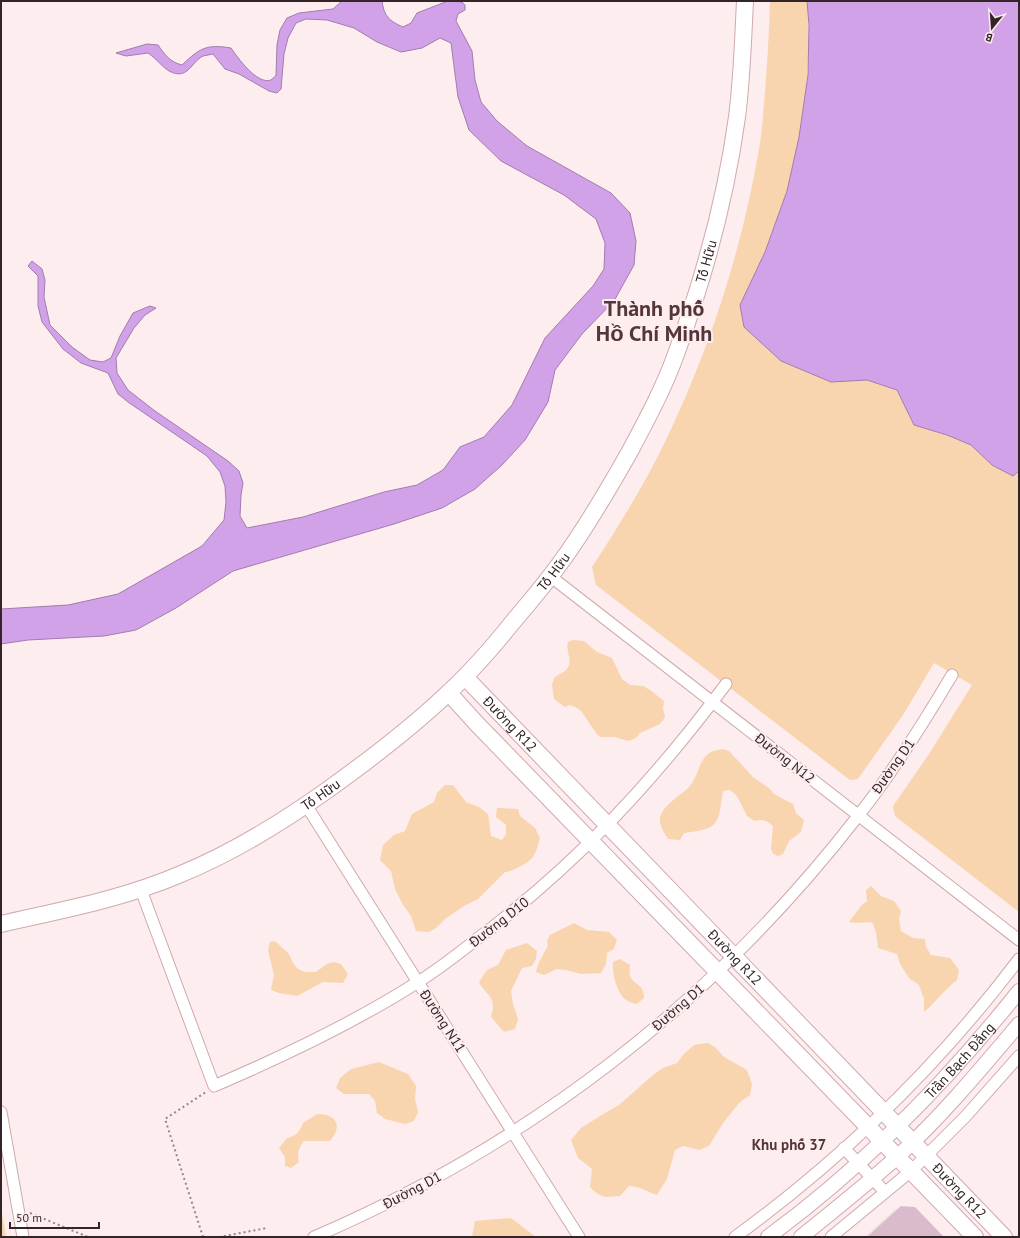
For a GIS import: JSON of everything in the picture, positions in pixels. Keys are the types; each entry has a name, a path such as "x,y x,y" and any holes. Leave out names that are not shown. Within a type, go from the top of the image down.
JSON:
{"main road":[{"name":"Tố Hữu","path":"1,924 141,890 222,855 306,805 368,761 419,720 449,693 484,656 550,576 578,538 600,503 642,428 670,369 690,313 711,242 724,190 735,131 740,86 744,1"},
{"name":"Đường R12","path":"464,677 1004,1237"},
{"name":"Đường R12","path":"449,693 975,1237"}],"street":[{"name":"Đường N12","path":"550,576 1019,940"},
{"name":"Đường D1","path":"314,1236 362,1216 401,1196 439,1176 514,1132 582,1086 657,1027 734,956 778,911 820,863 859,815 905,751 952,675"},
{"name":"Đường D10","path":"214,1086 266,1064 322,1036 418,982 449,961 500,922 544,885 608,826 664,763 726,684"},
{"name":"Đường N11","path":"306,805 579,1237"},
{"path":"141,890 214,1086"},
{"path":"734,1237 797,1188 883,1112 945,1049 1019,959"},
{"name":"Trần Bạch Đằng","path":"883,1142 972,1047 1019,991"},
{"name":"Trần Bạch Đằng","path":"897,1157 965,1086 1019,1024"},
{"path":"831,1237 911,1171 965,1117 1019,1056"},
{"path":"1,1112 4,1145 23,1237"},
{"path":"768,1237 883,1142"},
{"path":"848,1144 863,1160 873,1178 889,1189"},
{"path":"801,1237 897,1157"}],"path":[{"path":"203,1237 165,1119 214,1086"},
{"path":"19,1213 29,1212 88,1237"},
{"path":"219,1237 267,1228"}],"shaded area":[{"path":"342,1 382,1 384,11 388,17 394,23 403,27 411,23 417,13 448,1 462,2 465,5 465,10 458,14 456,21 472,51 475,80 481,102 497,121 527,146 611,193 630,213 636,241 634,265 614,301 582,334 555,370 548,402 525,440 502,465 475,489 442,508 394,524 233,571 176,608 136,630 104,636 28,640 1,644 1,609 68,605 118,594 202,546 224,520 226,502 225,486 220,472 207,456 118,394 108,373 81,363 63,349 42,322 38,306 38,276 28,266 32,261 42,269 45,280 44,297 50,325 72,347 90,360 103,362 111,358 120,336 133,313 150,306 156,308 145,315 134,328 116,358 117,373 128,390 155,411 228,461 239,471 243,483 240,516 247,528 303,517 384,492 417,485 443,470 460,447 484,437 512,405 545,338 593,286 604,269 605,243 596,219 564,195 501,161 469,130 458,97 451,43 440,38 422,48 401,52 377,42 354,28 327,20 306,19 296,23 288,38 284,54 281,89 277,93 269,91 239,74 225,69 213,54 203,56 189,70 181,74 169,71 148,53 126,56 116,53 147,44 158,45 168,58 182,65 199,51 209,47 231,48 248,70 254,75 260,79 271,80 276,75 277,45 280,30 287,18 299,13 333,9"},
{"path":"770,1 807,1 808,25 805,96 793,167 784,201 766,249 753,278 781,361 831,382 867,380 897,390 914,425 947,435 971,445 992,465 1013,476 1019,471 1019,912 895,816 893,806 929,754 972,685 934,663 903,715 858,779 850,780 596,585 592,567 648,476 664,444 696,372 723,297 744,221 761,138 767,65"},
{"path":"807,1 1019,1 1019,471 1013,476 992,465 971,445 947,435 914,425 897,390 867,380 831,382 781,361 744,327 740,305 765,252 787,191 799,137 808,75 809,25"},
{"path":"573,640 584,641 597,652 612,658 622,679 630,685 643,686 664,701 663,708 665,717 660,724 640,733 636,738 628,741 615,737 600,737 580,710 570,705 565,707 554,699 552,685 554,678 568,668 570,661 567,646 568,642"},
{"path":"723,749 729,751 753,777 770,789 774,794 793,804 796,813 804,820 801,832 789,841 783,854 778,856 773,854 771,849 773,826 764,820 754,821 747,816 737,796 730,790 723,791 718,819 711,827 684,833 680,840 668,839 661,827 661,814 667,805 688,788 696,776 703,759 714,751"},
{"path":"445,785 453,785 466,802 479,807 488,814 491,836 502,840 506,834 506,825 496,817 497,808 518,809 520,816 535,828 540,838 537,849 530,860 511,871 505,872 478,899 464,906 429,932 416,931 411,916 403,905 395,889 391,871 380,860 383,845 394,835 405,831 412,814 434,802 437,793"},
{"path":"871,886 881,896 894,901 901,911 899,919 901,931 913,938 925,939 926,947 931,955 950,958 959,970 957,980 924,1012 924,999 919,985 909,978 900,964 897,954 878,948 876,932 872,922 849,922 861,906 867,901 866,890"},
{"path":"574,923 587,930 609,932 617,940 614,949 607,953 606,964 601,973 581,974 557,969 544,975 536,972 539,962 548,946 547,941 550,935"},
{"path":"275,941 289,954 293,963 298,969 305,972 316,972 327,964 334,962 341,964 348,974 343,983 323,982 297,996 271,990 274,975 268,950 270,942"},
{"path":"527,943 537,951 536,959 532,966 522,968 511,991 513,1004 518,1019 515,1029 504,1032 491,1017 493,1005 491,998 479,982 487,970 498,965 506,950"},
{"path":"620,959 630,965 629,971 631,979 643,991 644,998 637,1004 629,1002 624,998 616,985 613,962"},
{"path":"708,1043 715,1047 724,1057 747,1070 752,1084 750,1095 740,1102 723,1123 709,1146 699,1150 683,1146 675,1150 667,1179 657,1195 633,1186 629,1186 620,1196 607,1197 598,1194 590,1187 592,1169 578,1158 571,1140 581,1128 619,1105 653,1075 663,1068 677,1063 694,1045"},
{"path":"379,1062 408,1074 416,1086 415,1099 418,1112 414,1121 405,1124 385,1119 377,1113 375,1101 369,1094 344,1094 336,1088 340,1078 351,1069"},
{"path":"317,1114 329,1116 336,1122 337,1126 334,1136 330,1141 304,1141 298,1151 299,1162 291,1168 285,1166 285,1157 279,1148 287,1138 297,1133 303,1123"},
{"path":"1,1206 6,1237 1,1237"},
{"path":"511,1218 536,1237 472,1237 475,1221"}],"building":[{"path":"901,1206 915,1207 944,1237 867,1237"}],"district":[{"name":"Thành phố Hồ Chí Minh","path":"654,320"},
{"name":"Khu phố 37","path":"789,1144"}]}
